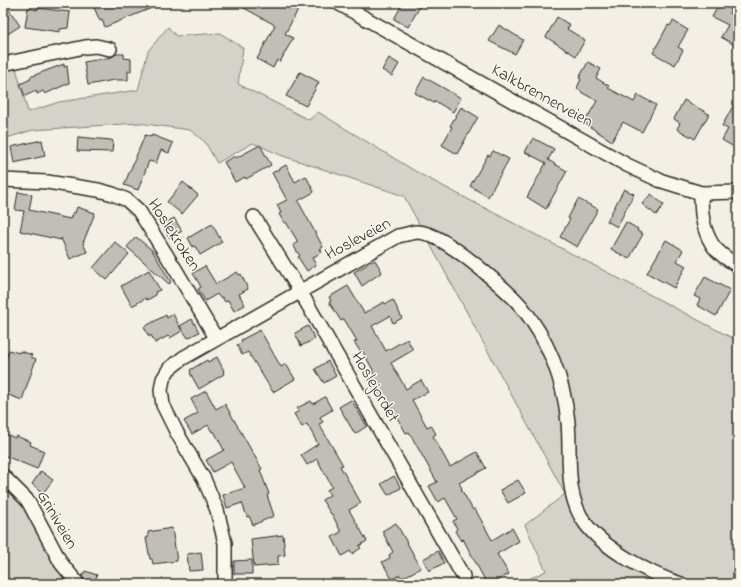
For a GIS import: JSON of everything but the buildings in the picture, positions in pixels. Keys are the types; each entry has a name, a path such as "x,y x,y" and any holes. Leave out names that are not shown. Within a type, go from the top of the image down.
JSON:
{"street":[{"name":"Kalkbrennerveien","path":"338,3 627,165 659,180 701,193 738,192"},
{"path":"3,64 85,47 96,46 110,49"},
{"name":"Hoslekroken","path":"3,180 47,182 98,190 128,200 139,211 216,338"},
{"path":"701,193 701,216 712,245 738,266"},
{"name":"Hoslejordet","path":"254,217 300,291 463,576"},
{"name":"Hosleveien","path":"225,584 225,543 216,510 204,479 177,433 163,405 161,390 163,379 168,370 183,358 216,338 398,236 417,232 429,234 470,261 498,284 521,306 537,328 554,360 564,393 568,422 570,481 575,505 585,523 600,538 624,557 645,570 680,584"},
{"name":"Griniveien","path":"3,476 28,501 62,564 78,584"}],"shaded area":[{"path":"168,27 176,36 220,33 243,48 238,84 309,120 318,112 420,174 738,341 738,584 518,584 546,571 525,525 565,494 404,196 283,156 253,143 217,163 205,142 190,130 138,123 33,130 3,139 3,71 16,68 28,112 59,102 138,90 148,51"},
{"path":"3,476 78,584 3,584"}]}
